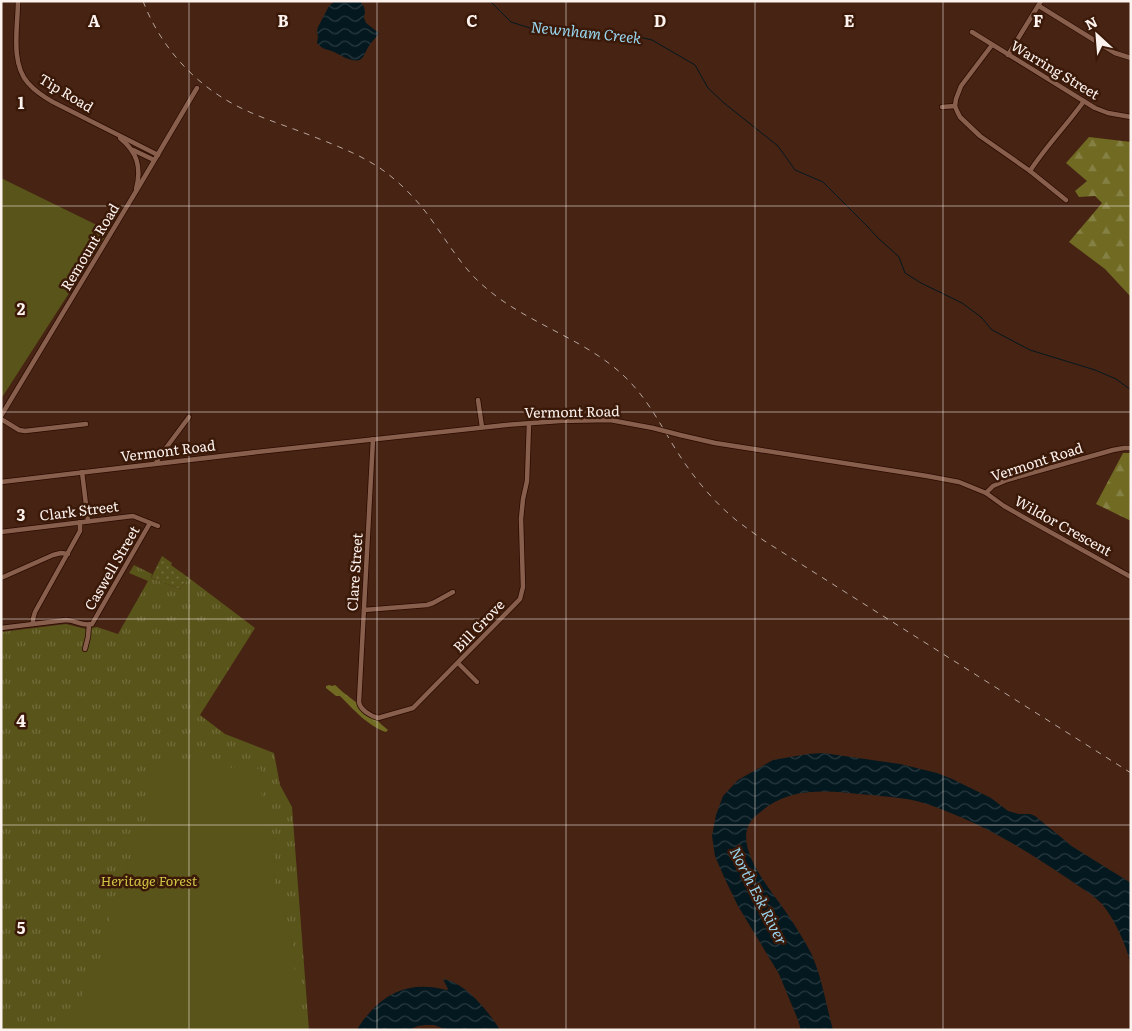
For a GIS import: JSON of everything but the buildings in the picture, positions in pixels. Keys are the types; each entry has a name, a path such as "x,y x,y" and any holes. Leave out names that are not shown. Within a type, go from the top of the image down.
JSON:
{"street":[{"name":"Tip Road","path":"18,1 16,51 18,63 28,84 41,95 158,155"},
{"path":"1008,55 1040,4 1115,53 1131,58"},
{"name":"Warring Street","path":"972,32 1084,101 1108,113 1131,116"},
{"path":"992,45 958,92 955,106 960,117 991,144 1030,171 1066,200"},
{"name":"Remount Road","path":"1,417 197,88"},
{"path":"1030,171 1044,150 1084,101"},
{"path":"942,107 955,106"},
{"name":"Tip Road","path":"115,134 134,151 154,160"},
{"path":"134,195 139,170 134,151 137,144"},
{"path":"478,400 482,427"},
{"path":"1,417 25,432 86,424"},
{"path":"156,463 189,417"},
{"name":"Vermont Road","path":"1,482 482,427 610,420 715,443 946,479 974,487 986,493 993,486 1007,480 1113,450 1131,448"},
{"name":"Bill Grove","path":"359,706 378,718 409,710 416,706 516,604 522,593 521,518 527,480 529,423"},
{"name":"Clare Street","path":"359,706 373,440"},
{"path":"82,472 88,521"},
{"name":"Wildor Crescent","path":"986,493 1004,506 1131,577"},
{"name":"Clark Street","path":"1,532 133,516 158,526"},
{"path":"33,624 35,612 80,532 80,522"},
{"name":"Caswell Street","path":"1,628 69,620 84,625 94,622 150,523"},
{"path":"1,578 53,555 68,554"},
{"path":"364,610 427,605 453,592"},
{"path":"85,649 89,625"},
{"path":"458,663 477,682"}],"green space":[{"path":"1089,137 1131,142 1131,297 1105,269 1069,242 1102,203 1095,196 1079,197 1075,191 1087,181 1066,163"},
{"path":"1,178 109,231 1,399"},
{"path":"1123,453 1131,453 1131,521 1096,504"},
{"path":"162,556 189,578 180,589 151,578"},
{"name":"Heritage Forest","path":"134,565 152,574 151,578 180,589 189,578 255,628 200,715 225,734 274,753 280,785 292,807 309,1030 1,1030 1,632 66,624 86,629 97,627 118,634 148,581 129,573"},
{"path":"329,685 335,685 388,730 386,732 380,730 367,722 340,696 336,696 326,688"},
{"path":"167,759 217,767 261,769 262,808 275,845 274,889 288,922 293,946 299,1030 61,1030 94,976 111,930 108,924 136,842 147,838 146,771"}],"water":[{"path":"335,1 360,1 364,7 366,23 379,33 361,59 348,59 323,48 317,43 318,27 329,6"},
{"name":"North Esk River","path":"823,753 900,764 937,773 991,798 1008,811 1035,816 1073,847 1131,883 1131,967 1120,933 1101,903 1051,867 1001,837 948,812 916,801 844,792 805,792 780,799 757,815 751,821 747,831 746,842 755,866 762,878 794,924 811,953 821,981 833,1030 801,1030 779,974 738,906 724,877 715,856 712,836 716,815 723,796 738,780 773,760"},
{"path":"443,979 460,986 476,999 500,1030 448,1030 434,1025 426,1025 408,1030 357,1030 379,1003 396,992 415,987 447,990"}],"waterway":[{"name":"Newnham Creek","path":"490,1 511,22 530,28 631,35 652,40 695,65 708,88 778,146 795,170 823,182 899,257 905,273 962,303 981,317 992,330 1030,350 1095,370 1116,379 1131,390"}],"railway":[{"path":"143,1 150,18 169,48 180,62 207,87 237,106 349,151 384,171 417,201 464,266 486,288 522,313 598,355 615,368 645,400 697,480 719,505 736,520 763,540 1131,773"}]}
